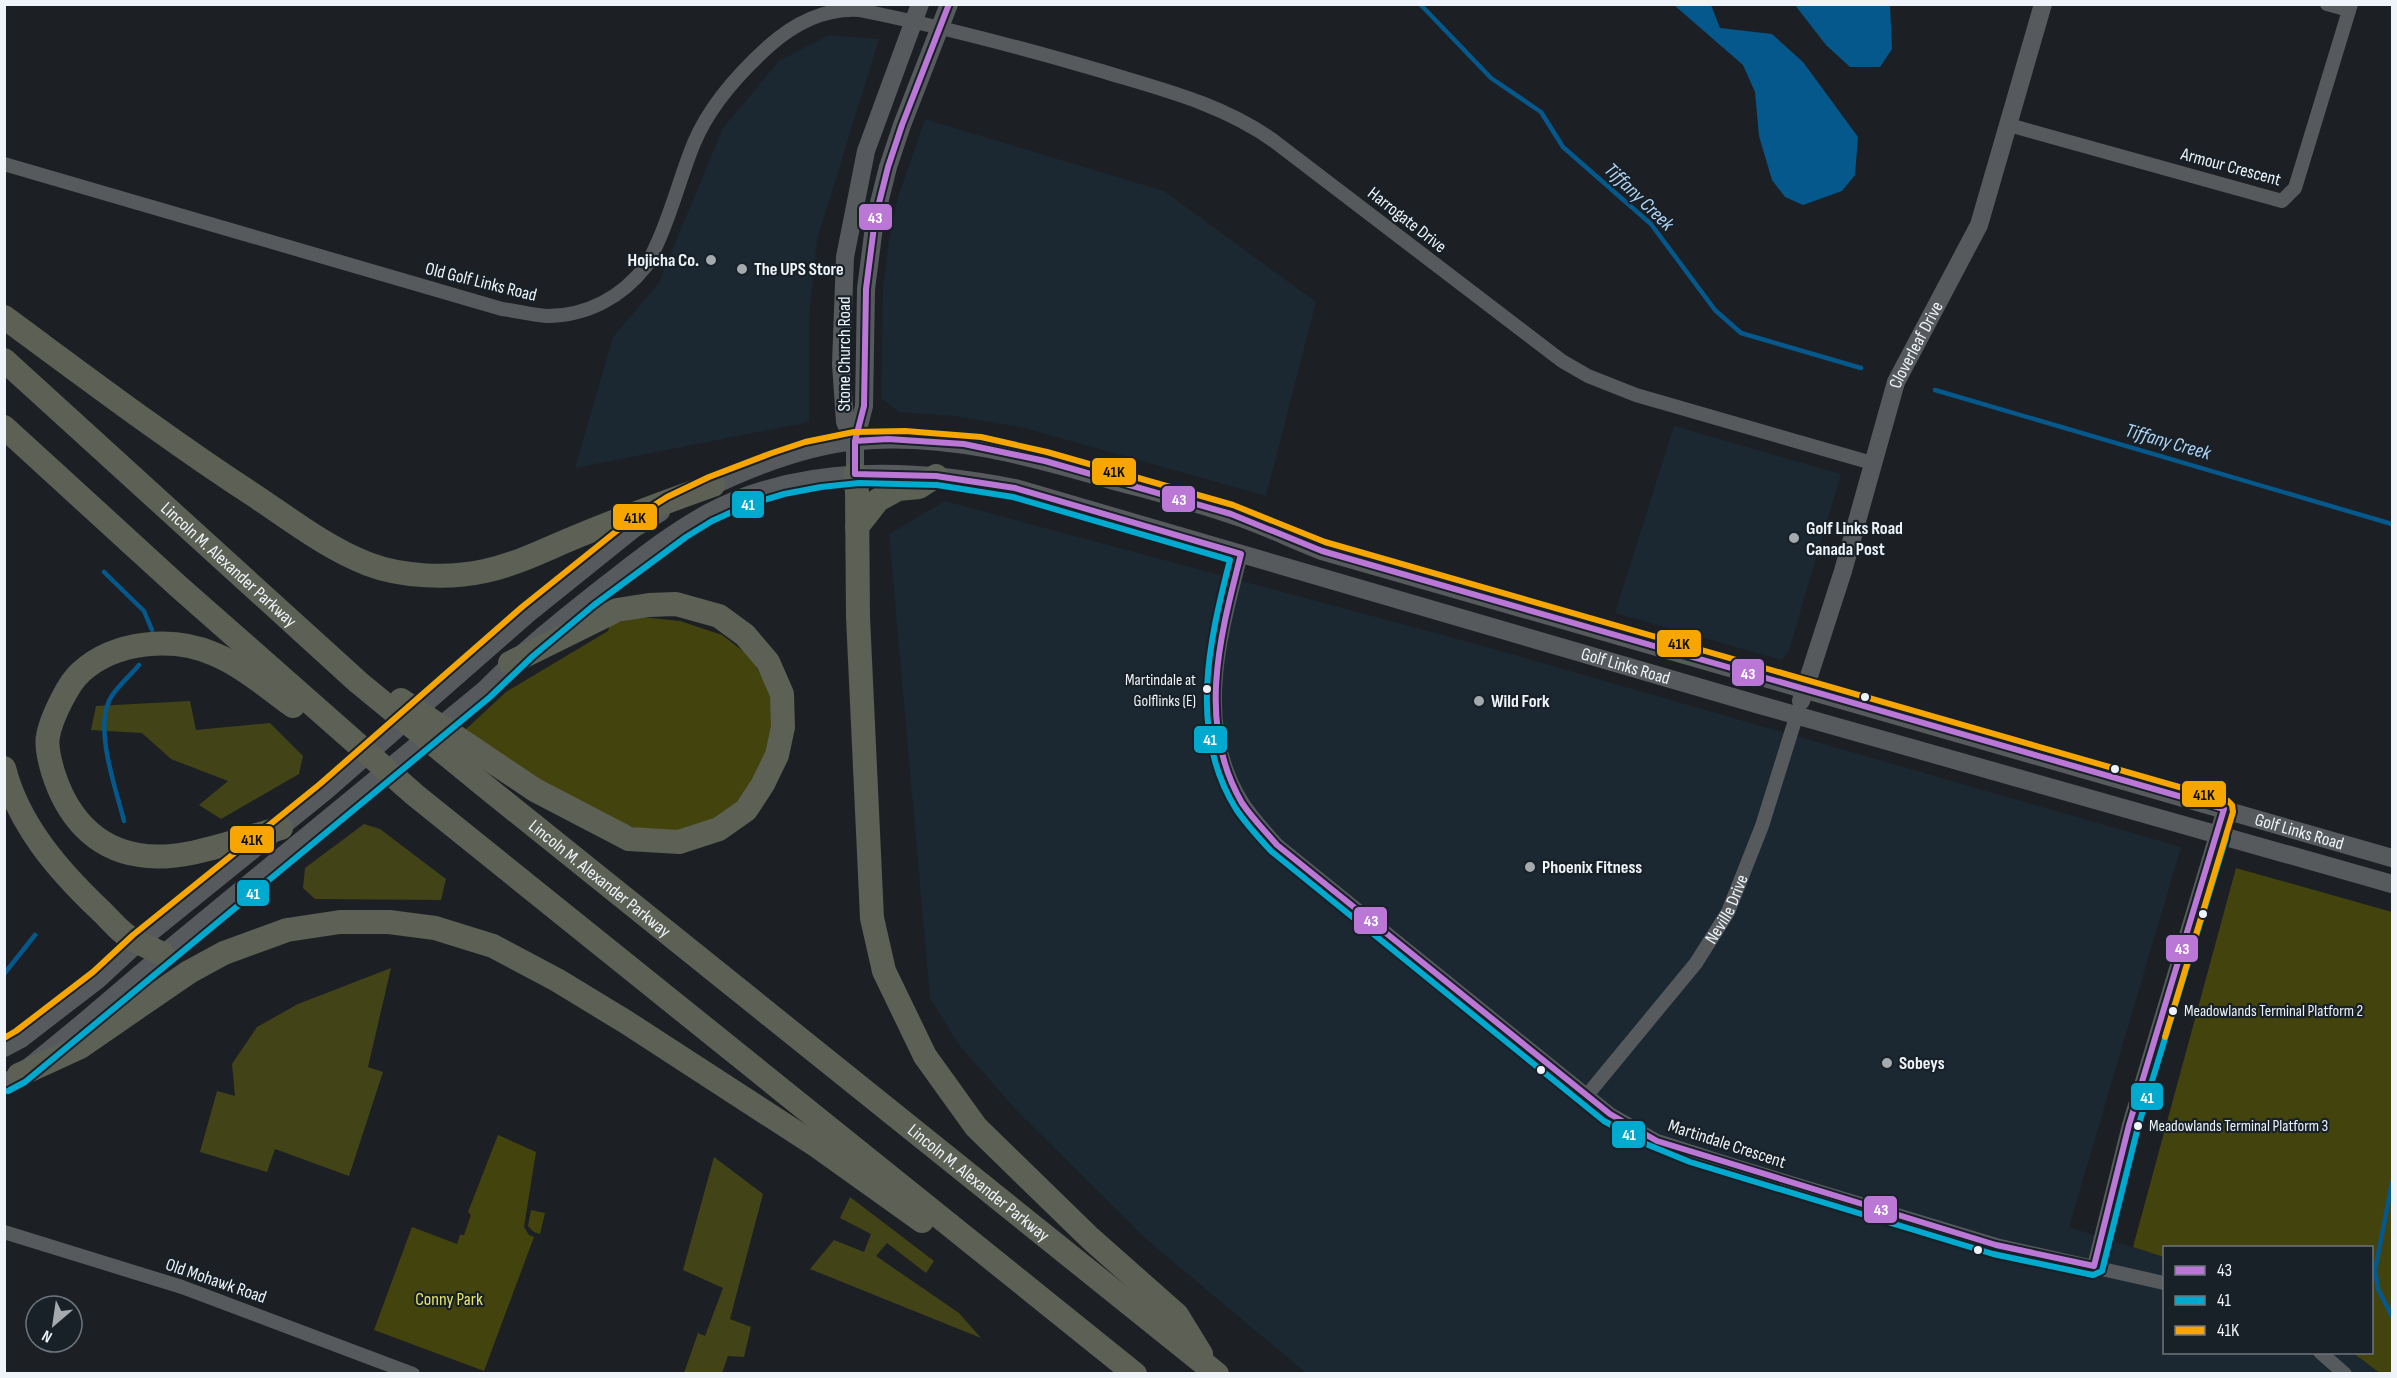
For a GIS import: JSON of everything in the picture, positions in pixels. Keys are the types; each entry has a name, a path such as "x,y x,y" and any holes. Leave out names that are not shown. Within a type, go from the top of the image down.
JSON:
{"highway":[{"path":"4,317 195,457 312,534 369,564 408,573 449,575 483,572 529,559 627,516 713,485"},
{"name":"Lincoln M. Alexander Parkway","path":"4,360 358,682 504,802 1213,1370"},
{"path":"4,427 179,587 415,795 1135,1374"},
{"path":"855,474 858,617 872,918 884,971 925,1056 976,1127 1090,1238 1177,1315 1213,1370"},
{"path":"857,527 878,501 898,489 919,486 936,476"},
{"path":"358,682 398,698 535,790 629,838 679,842 719,829 746,810 763,784 777,755 783,728 782,694 768,662 745,635 719,616 676,604 617,610 510,663"},
{"path":"281,828 205,849 169,856 139,856 109,846 89,833 70,811 57,784 50,762 47,738 57,712 79,673 101,657 130,648 158,643 185,645 214,654 254,677 309,717 388,785 415,795"},
{"path":"4,768 28,824 51,859 118,928 163,954"},
{"path":"12,1079 80,1047 189,972 224,953 287,930 340,922 389,922 435,928 493,946 557,980 728,1086 817,1146 950,1242 990,1257"}],"main road":[{"name":"Stone Church Road","path":"855,441 845,422 841,364 845,257 866,151 920,4"},
{"name":"Stone Church Road","path":"855,441 864,406 864,306 875,219 888,167 949,4"},
{"name":"Cloverleaf Drive","path":"1805,691 1843,571 1896,382 1979,225 2043,4"},
{"name":"Golf Links Road","path":"4,1048 21,1039 99,979 139,942 326,791 528,614 635,528 672,505 713,485 785,457 855,441 888,439 964,444 1045,461 1231,514 1322,552 2392,858"},
{"path":"855,441 855,474"},
{"name":"Golf Links Road","path":"12,1079 484,690 510,663 666,538 709,512 757,492 816,478 855,474 936,476 1014,488 2392,884"},
{"name":"Neville Drive","path":"1797,714 1805,691"}],"street":[{"name":"Armour Crescent","path":"2009,125 2282,201 2295,188 2350,7 2327,4"},
{"name":"Old Golf Links Road","path":"4,165 502,309 548,316 582,312 610,300 647,265 666,226 695,141 717,102 742,70 775,41 804,20 832,10 859,10 913,22"},
{"name":"Harrogate Drive","path":"913,22 1064,61 1221,109 1257,128 1524,333 1583,374 1626,392 1872,463"},
{"name":"Martindale Crescent","path":"1241,554 1224,622 1214,690 1214,721 1220,750 1232,784 1243,804 1277,844 1610,1114 1657,1141 1996,1245 2163,1282"},
{"name":"Neville Drive","path":"1588,1094 1696,963 1728,912 1762,826 1797,714"},
{"path":"2094,1266 2129,1125 2224,810"},
{"name":"Old Mohawk Road","path":"4,1232 182,1287 413,1374"},
{"path":"2321,1354 2344,1374"}],"shaded area":[{"path":"829,35 879,39 817,240 809,318 809,422 575,468 613,337 658,284 723,128 779,61"},
{"path":"925,119 1164,191 1316,302 1266,496 1021,427 954,416 899,412 881,398 883,289 889,241 898,197"},
{"path":"1674,426 1841,474 1789,650 1782,660 1615,613"},
{"path":"945,501 1487,647 2181,847 2069,1227 2163,1257 2163,1354 2354,1354 2380,1373 1306,1373 1146,1239 1018,1112 959,1045 930,998 889,534"},
{"path":"190,701 196,730 270,723 303,756 299,774 221,819 199,805 228,781 171,759 142,733 91,730 96,706"},
{"path":"364,824 380,829 446,879 441,900 315,899 303,888 305,868"},
{"path":"391,968 368,1067 383,1072 349,1176 275,1149 267,1172 200,1152 217,1091 235,1096 232,1064 257,1027 298,1004"},
{"path":"714,1157 763,1194 730,1319 751,1327 744,1357 728,1356 722,1373 684,1373 698,1333 705,1336 723,1288 683,1270"},
{"path":"850,1197 934,1261 926,1273 887,1243 876,1256 959,1313 981,1338 810,1269 834,1240 864,1252 871,1234 840,1218"}],"green space":[{"path":"642,617 680,621 722,635 751,657 774,698 768,766 721,820 682,832 647,832 591,812 464,731 506,692 608,631 610,624"},
{"path":"2236,868 2392,912 2392,1373 2380,1373 2354,1354 2373,1354 2373,1246 2163,1246 2163,1257 2133,1247"},
{"name":"Conny Park","path":"498,1135 536,1152 524,1227 529,1235 534,1237 484,1371 374,1330 412,1227 457,1244 460,1235 464,1235 471,1215 468,1212"},
{"path":"531,1210 545,1213 540,1234 528,1226"}],"water":[{"path":"1674,5 1711,5 1720,28 1772,34 1803,62 1858,137 1855,175 1842,191 1803,205 1785,197 1772,180 1759,136 1755,92 1743,65"},
{"path":"1795,5 1890,5 1892,49 1880,67 1850,67 1826,45"}],"waterway":[{"name":"Tiffany Creek","path":"1420,4 1491,78 1541,112 1563,147 1651,224 1715,310 1741,333 1861,368"},
{"name":"Tiffany Creek","path":"1935,390 2392,524"},
{"path":"104,572 144,611 152,630"},
{"path":"124,821 108,761 105,744 105,714 115,692 139,665"},
{"path":"4,974 35,935"},
{"name":"Tiffany Creek","path":"2392,1183 2375,1270 2378,1289 2392,1316"}],"transit line":[{"name":"43","path":"855,441 864,406 866,289 875,219 888,167 902,125 949,4"},
{"name":"41K","path":"4,1038 93,972 133,935 320,784 522,607 629,521 667,497 709,477 805,442 854,432 905,431 981,437 1047,452 1233,505 1325,542 2228,801 2232,805 2233,812 2165,1037"},
{"name":"43","path":"888,439 964,444 1045,461 1231,514 1322,551 2224,809 2129,1125 2094,1266 1996,1245 1657,1141 1610,1114 1277,845 1242,803 1228,773 1219,742 1216,711 1216,680 1220,648 1241,554 1015,488 936,476 855,474 855,441 888,439"},
{"name":"41","path":"8,1091 25,1082 490,697 533,656 594,605 686,537 712,521 747,505 784,494 821,487 859,483 937,485 1013,497 1230,560 1210,655 1207,718 1212,749 1221,780 1240,815 1271,851 1604,1121 1646,1144 1690,1162 1993,1254 2093,1275 2102,1271 2138,1127 2226,838"}],"place":[{"name":"Hojicha Co.","path":"711,260"},
{"name":"The UPS Store","path":"742,269"},
{"name":"Golf Links Road Canada Post","path":"1794,538"},
{"name":"Martindale at Golflinks (E)","path":"1207,689"},
{"name":"Wild Fork","path":"1479,701"},
{"name":"Phoenix Fitness","path":"1530,867"},
{"name":"Meadowlands Terminal Platform 2","path":"2173,1011"},
{"name":"Sobeys","path":"1887,1063"},
{"name":"Meadowlands Terminal Platform 3","path":"2138,1126"}]}
